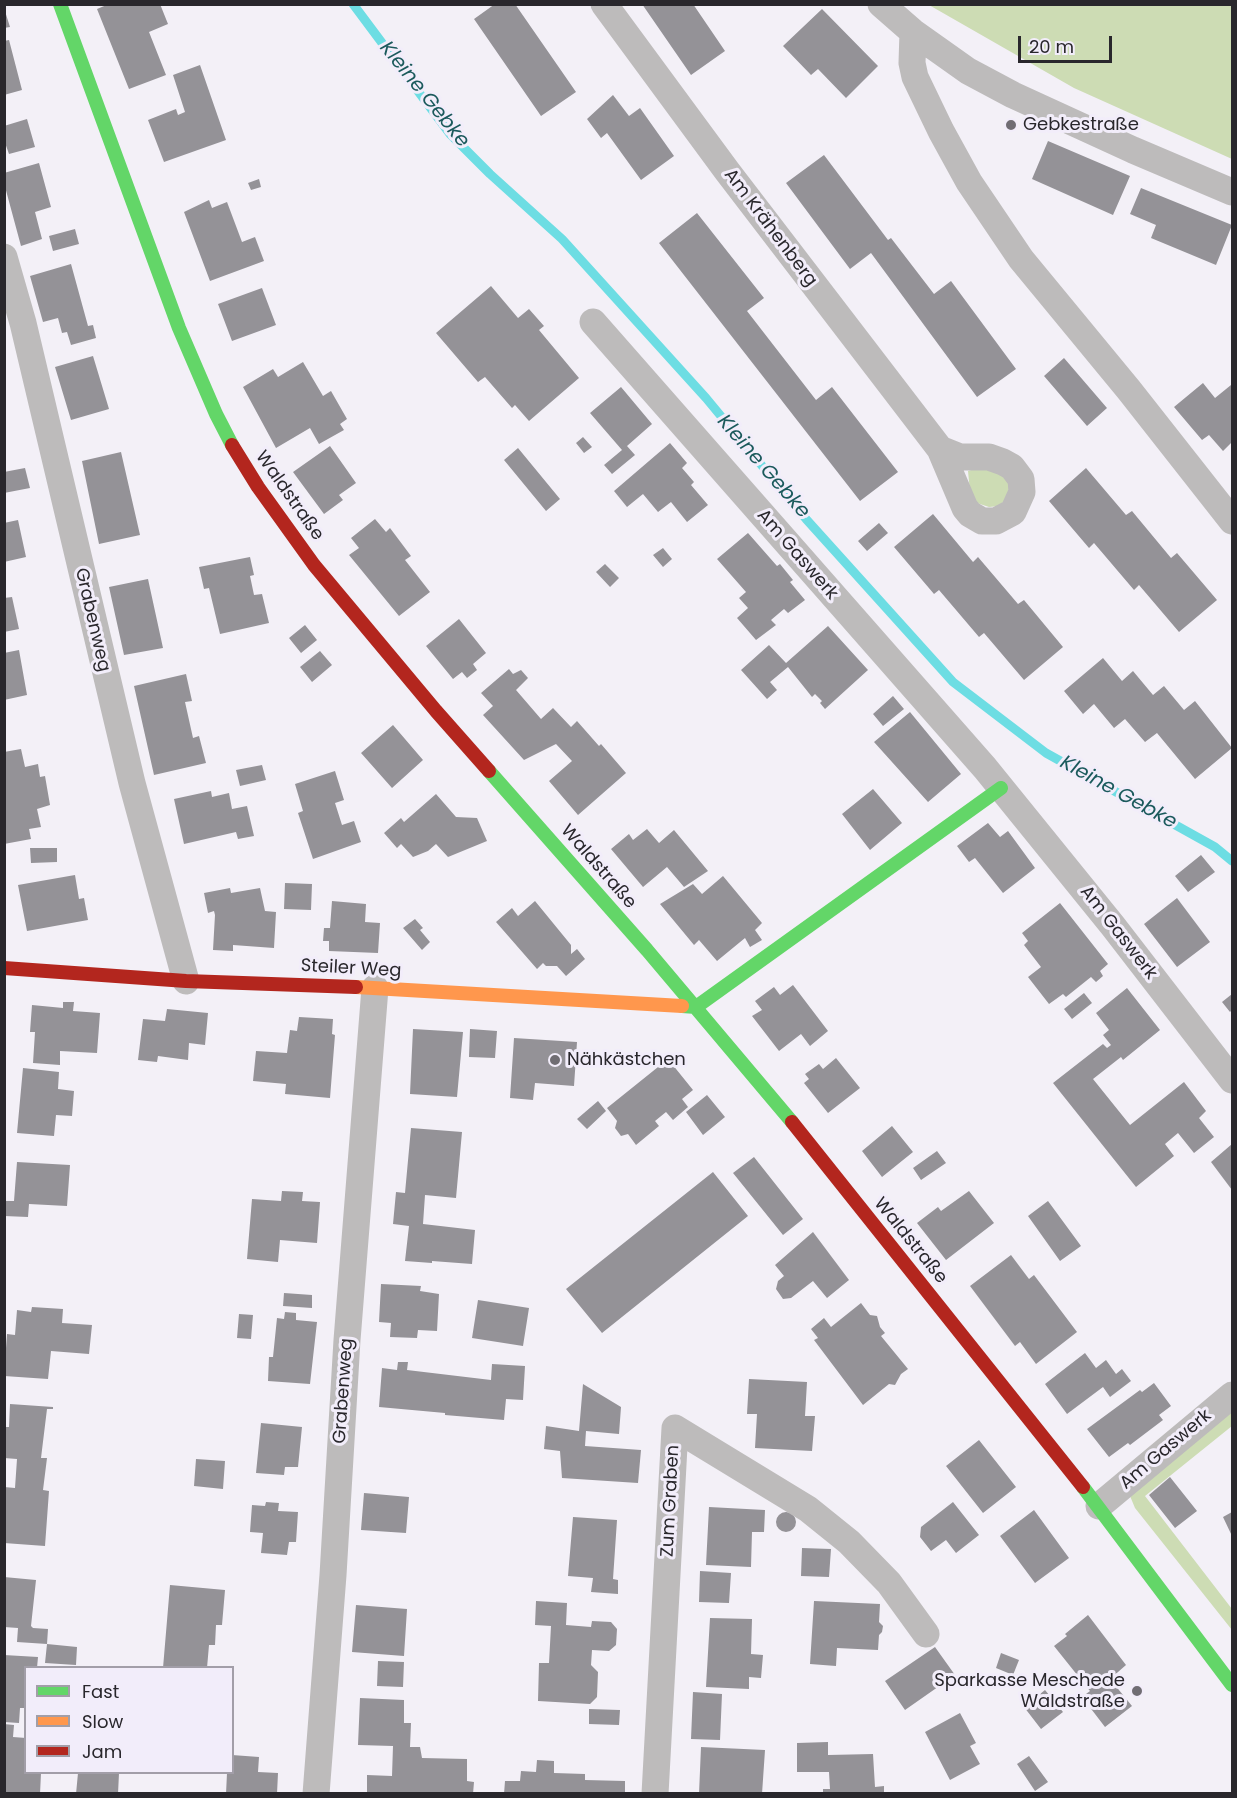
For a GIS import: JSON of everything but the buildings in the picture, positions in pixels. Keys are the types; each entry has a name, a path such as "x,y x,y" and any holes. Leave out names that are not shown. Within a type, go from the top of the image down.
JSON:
{"street":[{"name":"Waldstraße","path":"60,4 179,328 216,414 252,477 314,565 436,711 696,1007 768,1094 1099,1506 1233,1685"},
{"name":"Am Krähenberg","path":"604,4 727,171 940,449"},
{"path":"880,4 913,33 968,71 1013,95 1133,150 1233,192"},
{"path":"913,33 912,63 915,77 940,131 974,190 1021,259 1233,521"},
{"name":"Grabenweg","path":"4,257 23,323 115,716 186,981"},
{"name":"Am Gaswerk","path":"593,322 1001,788 1113,926 1233,1080"},
{"path":"696,1007 1001,788"},
{"name":"Steiler Weg","path":"4,968 186,981 375,988 696,1007"},
{"name":"Grabenweg","path":"316,1794 332,1587 347,1340 375,988"},
{"name":"Am Gaswerk","path":"1099,1506 1233,1395"},
{"name":"Zum Graben","path":"655,1794 675,1428 808,1509 849,1542 889,1583 926,1634"}],"green space":[{"path":"929,5 1232,5 1232,159 1074,88"},
{"path":"995,466 1010,485 1007,497 1000,506 989,507 977,503 970,492 968,471"},
{"path":"1232,1406 1232,1426 1145,1496 1232,1609 1232,1630 1135,1508 1130,1496"}],"waterway":[{"name":"Kleine Gebke","path":"353,4 450,134 490,174 562,239 706,398 806,519 953,682 1046,753 1215,847 1232,861"}],"traffic: fast":[{"path":"60,4 179,328 232,445"},
{"path":"489,771 647,950 792,1122"},
{"path":"682,1006 696,1007 1001,788"},
{"path":"1083,1487 1232,1685"}],"traffic: slow":[{"path":"356,987 682,1006"}],"traffic: jam":[{"path":"232,445 258,487 314,565 489,771"},
{"path":"4,968 186,981 356,987"},
{"path":"792,1122 1083,1487"}],"place":[{"name":"Gebkestraße","path":"1011,125"},
{"name":"Nähkästchen","path":"555,1060"},
{"name":"Sparkasse Meschede Waldstraße","path":"1137,1691"}]}
